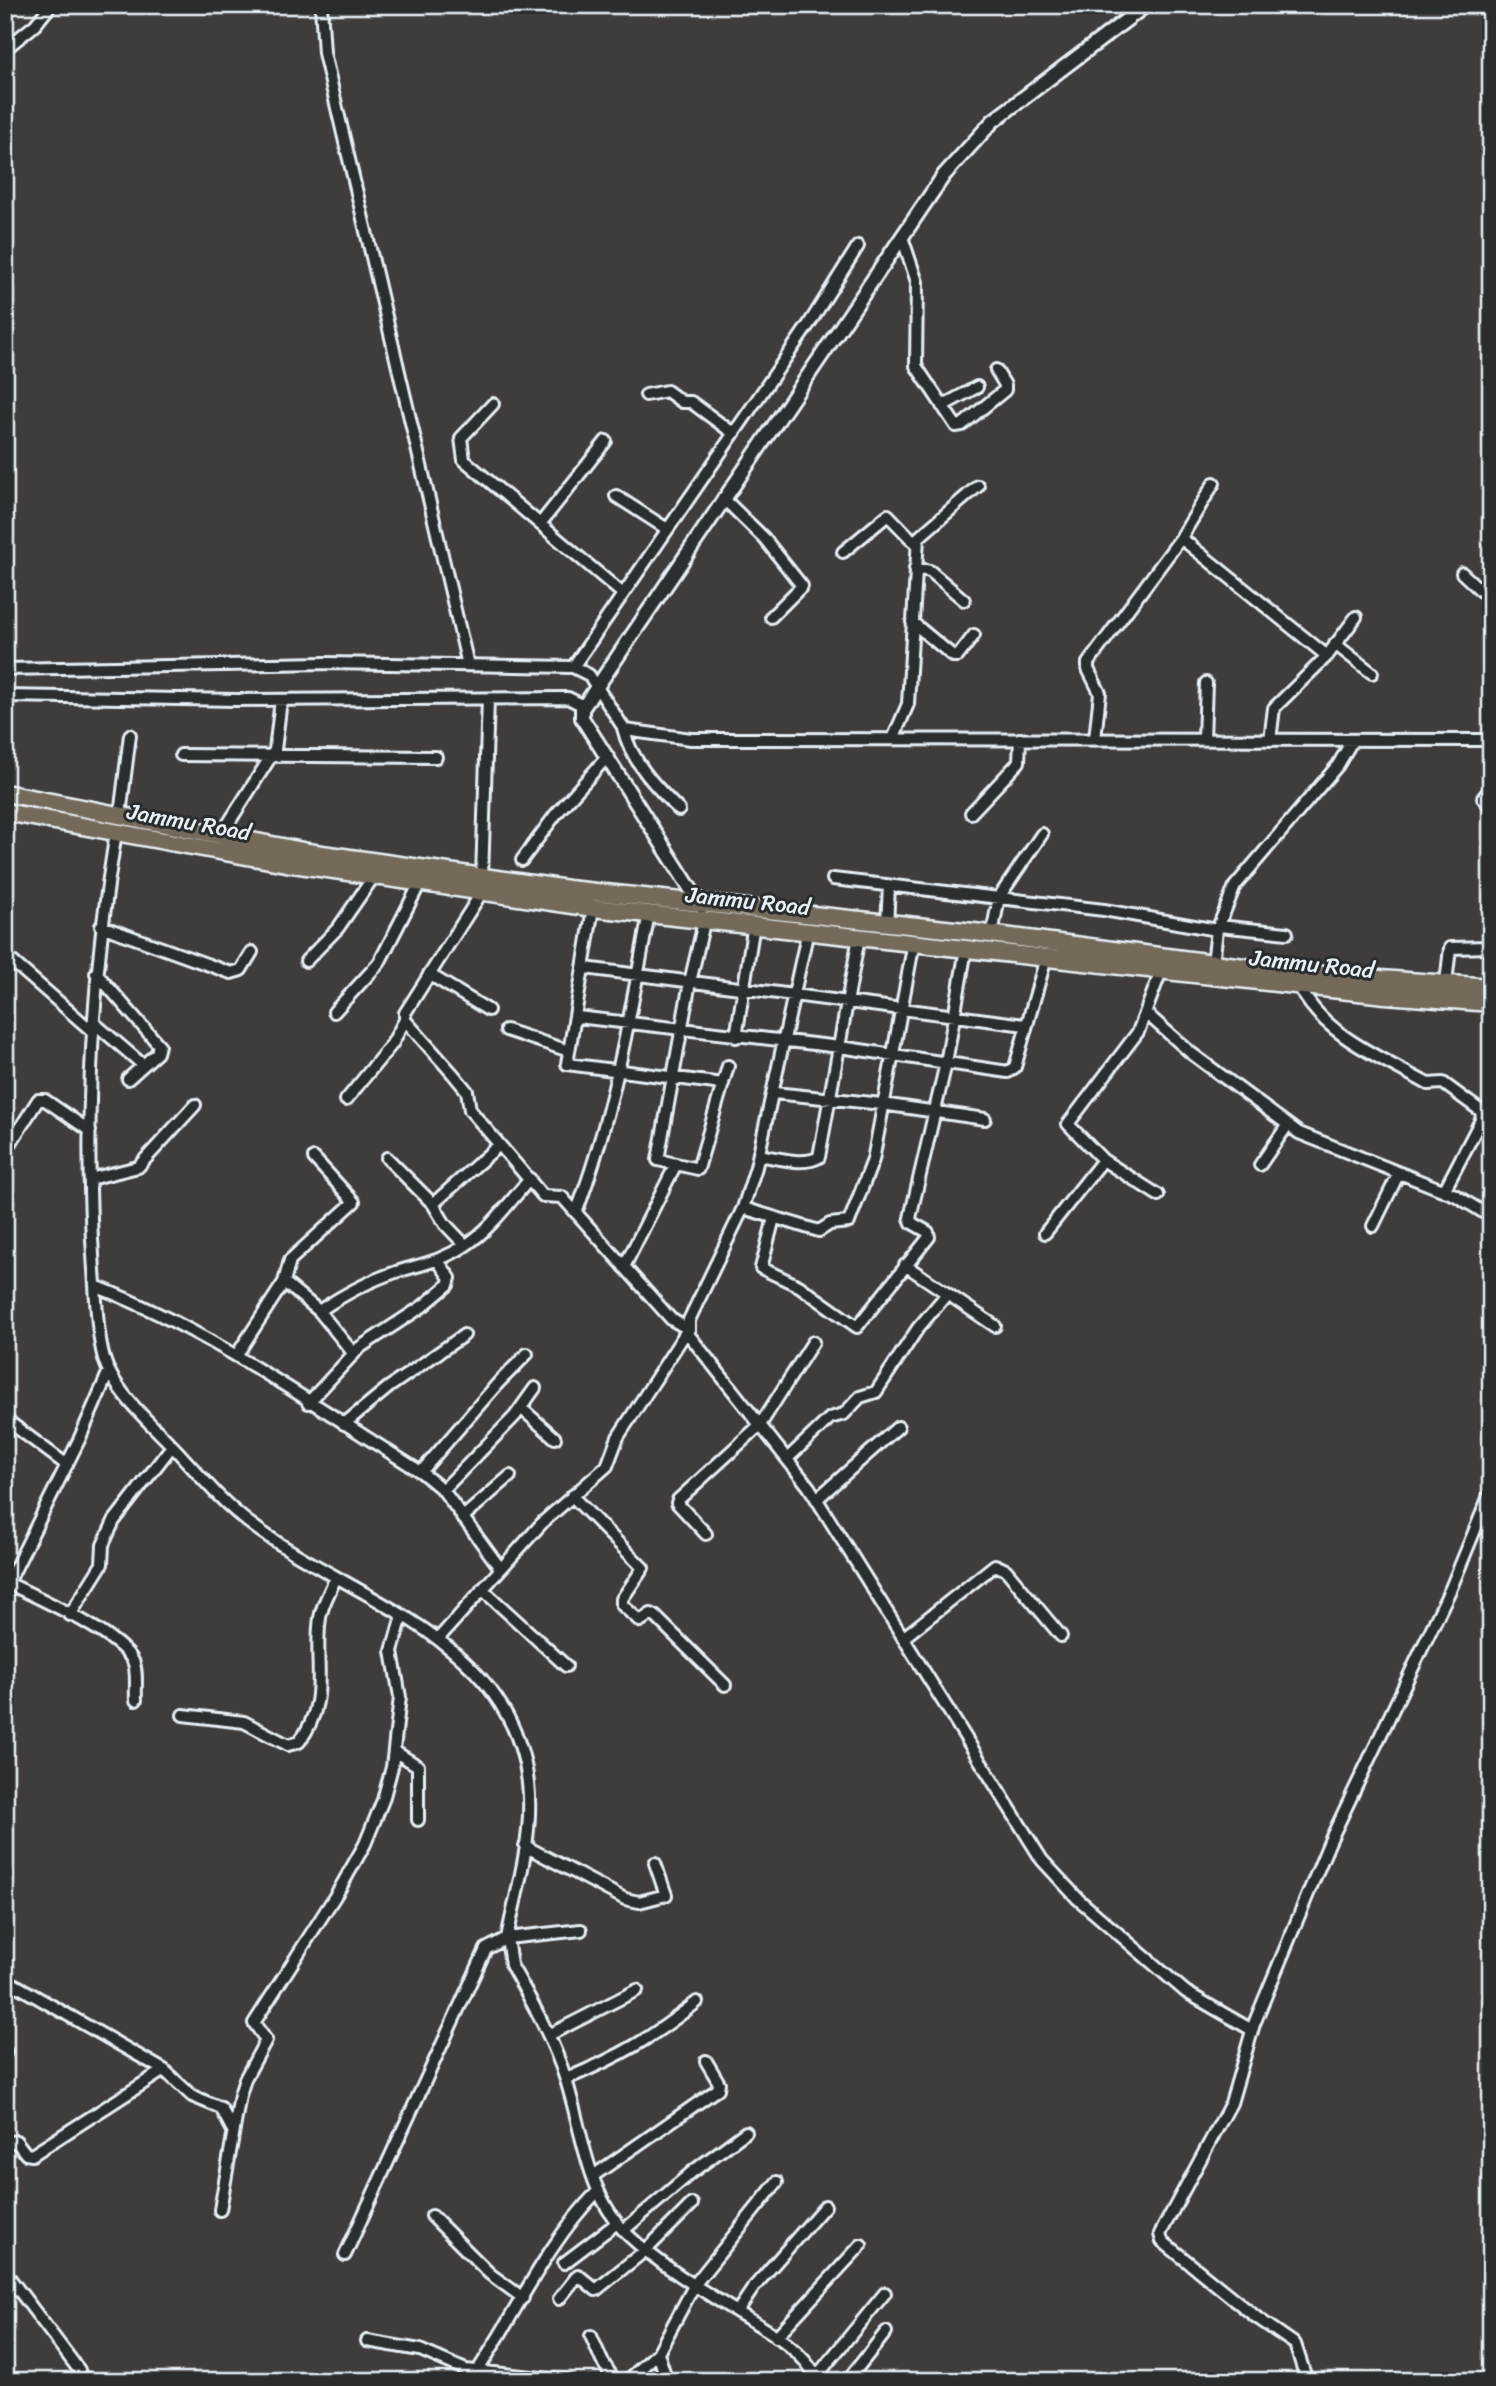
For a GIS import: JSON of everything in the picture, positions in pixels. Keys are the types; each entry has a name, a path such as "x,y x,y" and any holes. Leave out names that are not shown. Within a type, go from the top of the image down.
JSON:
{"main road":[{"path":"5,793 482,884 701,901 887,925 992,934 1283,972 1447,969 1491,987"},
{"name":"Jammu Road","path":"5,812 374,876 421,883 482,884 593,908 705,918 1299,986 1491,1003"}],"street":[{"path":"5,49 35,25 51,5"},
{"path":"321,5 324,53 468,665"},
{"path":"5,696 281,700 568,698 585,686 723,498 944,175 983,130 1146,5"},
{"path":"902,237 917,282 916,366 954,424 962,425 1005,390 996,370"},
{"path":"728,1066 699,1168 695,1170 676,1166 657,1157 690,982 705,918 701,901 582,718 585,686 623,594 858,246"},
{"path":"942,406 977,387"},
{"path":"646,395 667,391 682,402 691,402 733,433"},
{"path":"493,404 461,439 463,456 623,594"},
{"path":"540,524 606,441"},
{"path":"1095,739 1101,693 1088,669 1088,663 1181,538 1214,483"},
{"path":"893,739 908,704 916,544 920,536 978,486"},
{"path":"616,496 667,529"},
{"path":"723,498 764,538 802,586 771,617"},
{"path":"843,552 888,515 916,544"},
{"path":"1181,538 1326,656"},
{"path":"915,568 930,571 964,600"},
{"path":"1462,573 1491,600"},
{"path":"1270,740 1274,708 1326,656 1356,617"},
{"path":"912,622 953,656 958,656 974,635"},
{"path":"1335,645 1372,673"},
{"path":"5,669 324,663 468,665 585,686 623,728 630,732 691,739 1491,740"},
{"path":"1203,739 1206,683"},
{"path":"346,1100 396,1039 405,1020 405,1013 482,884 488,699"},
{"path":"221,835 271,756 277,742 281,700"},
{"path":"623,728 628,746 645,773 678,810"},
{"path":"120,815 130,735"},
{"path":"971,813 1019,762 1020,739"},
{"path":"1213,963 1217,932 1235,886 1338,765 1352,741"},
{"path":"181,755 436,757"},
{"path":"522,860 556,814 607,757"},
{"path":"1491,788 1483,800 1491,807"},
{"path":"116,832 96,973 90,1131 95,1286 105,1362 109,1371 125,1395 215,1493 248,1522 438,1639 493,1689 510,1719 524,1756 529,1786 526,1846 507,1938 511,1965 549,2035 566,2079 597,2192 607,2212 647,2249 807,2361 817,2379 885,2293"},
{"path":"992,934 997,906 1042,834"},
{"path":"306,961 338,928 374,876"},
{"path":"833,879 997,906 1104,910 1217,932 1287,933"},
{"path":"334,1012 379,963 421,883"},
{"path":"887,925 889,889"},
{"path":"593,908 577,1017 569,1051 569,1065 723,1084"},
{"path":"576,1213 604,1135 620,1071 649,913"},
{"path":"736,1037 754,924"},
{"path":"101,926 231,973 241,970 251,952"},
{"path":"438,1639 543,1522 607,1466 618,1437 688,1329 695,1308 743,1208 759,1155 786,1042 808,930"},
{"path":"759,1155 792,1160 818,1159 850,1000 859,937"},
{"path":"743,1208 819,1231 830,1224 849,1222 873,1160 914,942"},
{"path":"1447,969 1451,948 1491,947"},
{"path":"774,1218 761,1268 799,1286 856,1327 930,1235 910,1218 946,1062 966,948"},
{"path":"5,955 143,1065"},
{"path":"577,1017 840,1047 1011,1071 1015,1067 1046,958"},
{"path":"585,968 850,1000 1025,1025"},
{"path":"1157,1195 1102,1160 1068,1124 1138,1032 1161,971"},
{"path":"96,973 159,1045 157,1053 128,1079"},
{"path":"429,974 488,1010"},
{"path":"1299,986 1305,999 1332,1029 1428,1084 1443,1083 1481,1111 1482,1118 1444,1191"},
{"path":"1147,1014 1184,1047 1287,1126 1444,1191 1491,1217"},
{"path":"405,1020 467,1091 470,1110 543,1196 560,1196 671,1319 688,1329 787,1459 817,1499 1002,1792 1031,1844 1057,1878 1186,1992 1252,2030"},
{"path":"506,1030 569,1051"},
{"path":"774,1093 882,1104 985,1119"},
{"path":"7,1144 36,1102 41,1099 90,1131"},
{"path":"90,1179 138,1167 195,1105"},
{"path":"1260,1165 1287,1126"},
{"path":"433,1204 499,1145"},
{"path":"236,1356 284,1282 289,1260 354,1202 314,1158"},
{"path":"387,1158 433,1204 445,1224 465,1245"},
{"path":"1045,1233 1102,1160"},
{"path":"624,1267 676,1166"},
{"path":"1373,1226 1399,1172"},
{"path":"319,1311 350,1291 397,1272 438,1261 478,1237 530,1179"},
{"path":"308,1403 354,1354 423,1306 448,1285 450,1278 438,1261"},
{"path":"905,1265 995,1326"},
{"path":"284,1282 319,1311 354,1354"},
{"path":"95,1286 142,1304 236,1356 421,1472 443,1490 500,1568"},
{"path":"787,1459 830,1418 844,1415 860,1397 876,1392 918,1328 947,1294"},
{"path":"344,1424 390,1387 464,1335"},
{"path":"706,1534 677,1503 678,1500 760,1425 813,1342"},
{"path":"421,1472 499,1382 527,1354"},
{"path":"109,1371 67,1465 7,1586 70,1615 114,1643 133,1661 136,1699"},
{"path":"443,1490 521,1408 535,1388"},
{"path":"521,1408 555,1438"},
{"path":"5,1419 67,1465"},
{"path":"817,1499 898,1427"},
{"path":"70,1615 102,1564 103,1545 114,1521 172,1446"},
{"path":"462,1518 510,1476"},
{"path":"1307,2381 1293,2342 1256,2317 1160,2238 1193,2169 1231,2103 1252,2030 1330,1841 1451,1588 1491,1491"},
{"path":"572,1496 643,1568 622,1599 622,1605 640,1621 651,1614 655,1616 725,1685"},
{"path":"903,1639 995,1565 1006,1570 1061,1636"},
{"path":"183,1715 244,1723 288,1745 299,1742 315,1709 321,1681 321,1614 336,1577"},
{"path":"482,1589 566,1666"},
{"path":"220,2210 233,2130 245,2079 266,2040 254,2026 257,2015 365,1844 383,1800 394,1751 400,1697 392,1651 402,1616"},
{"path":"394,1751 418,1766 418,1820"},
{"path":"526,1846 603,1890 633,1902 666,1895 655,1863"},
{"path":"345,2255 486,1949 507,1938 581,1930"},
{"path":"5,1979 164,2070 192,2096 221,2108 233,2130"},
{"path":"549,2035 637,1990"},
{"path":"566,2079 619,2057 651,2039 697,2002"},
{"path":"593,2176 718,2089 719,2083 706,2061"},
{"path":"5,2143 16,2141 31,2155 164,2070"},
{"path":"564,2263 621,2227 746,2132"},
{"path":"627,2381 658,2353 695,2284 777,2182"},
{"path":"460,2381 472,2370 523,2298 567,2224 597,2192"},
{"path":"559,2299 578,2276 595,2290 647,2249 692,2204"},
{"path":"737,2312 754,2287 825,2206"},
{"path":"432,2217 472,2259 523,2298"},
{"path":"776,2337 862,2245"},
{"path":"5,2272 80,2378 95,2381"},
{"path":"847,2381 886,2332"},
{"path":"591,2336 601,2361 615,2381"},
{"path":"367,2341 420,2350 472,2370 569,2381"},
{"path":"658,2353 667,2381"}]}
